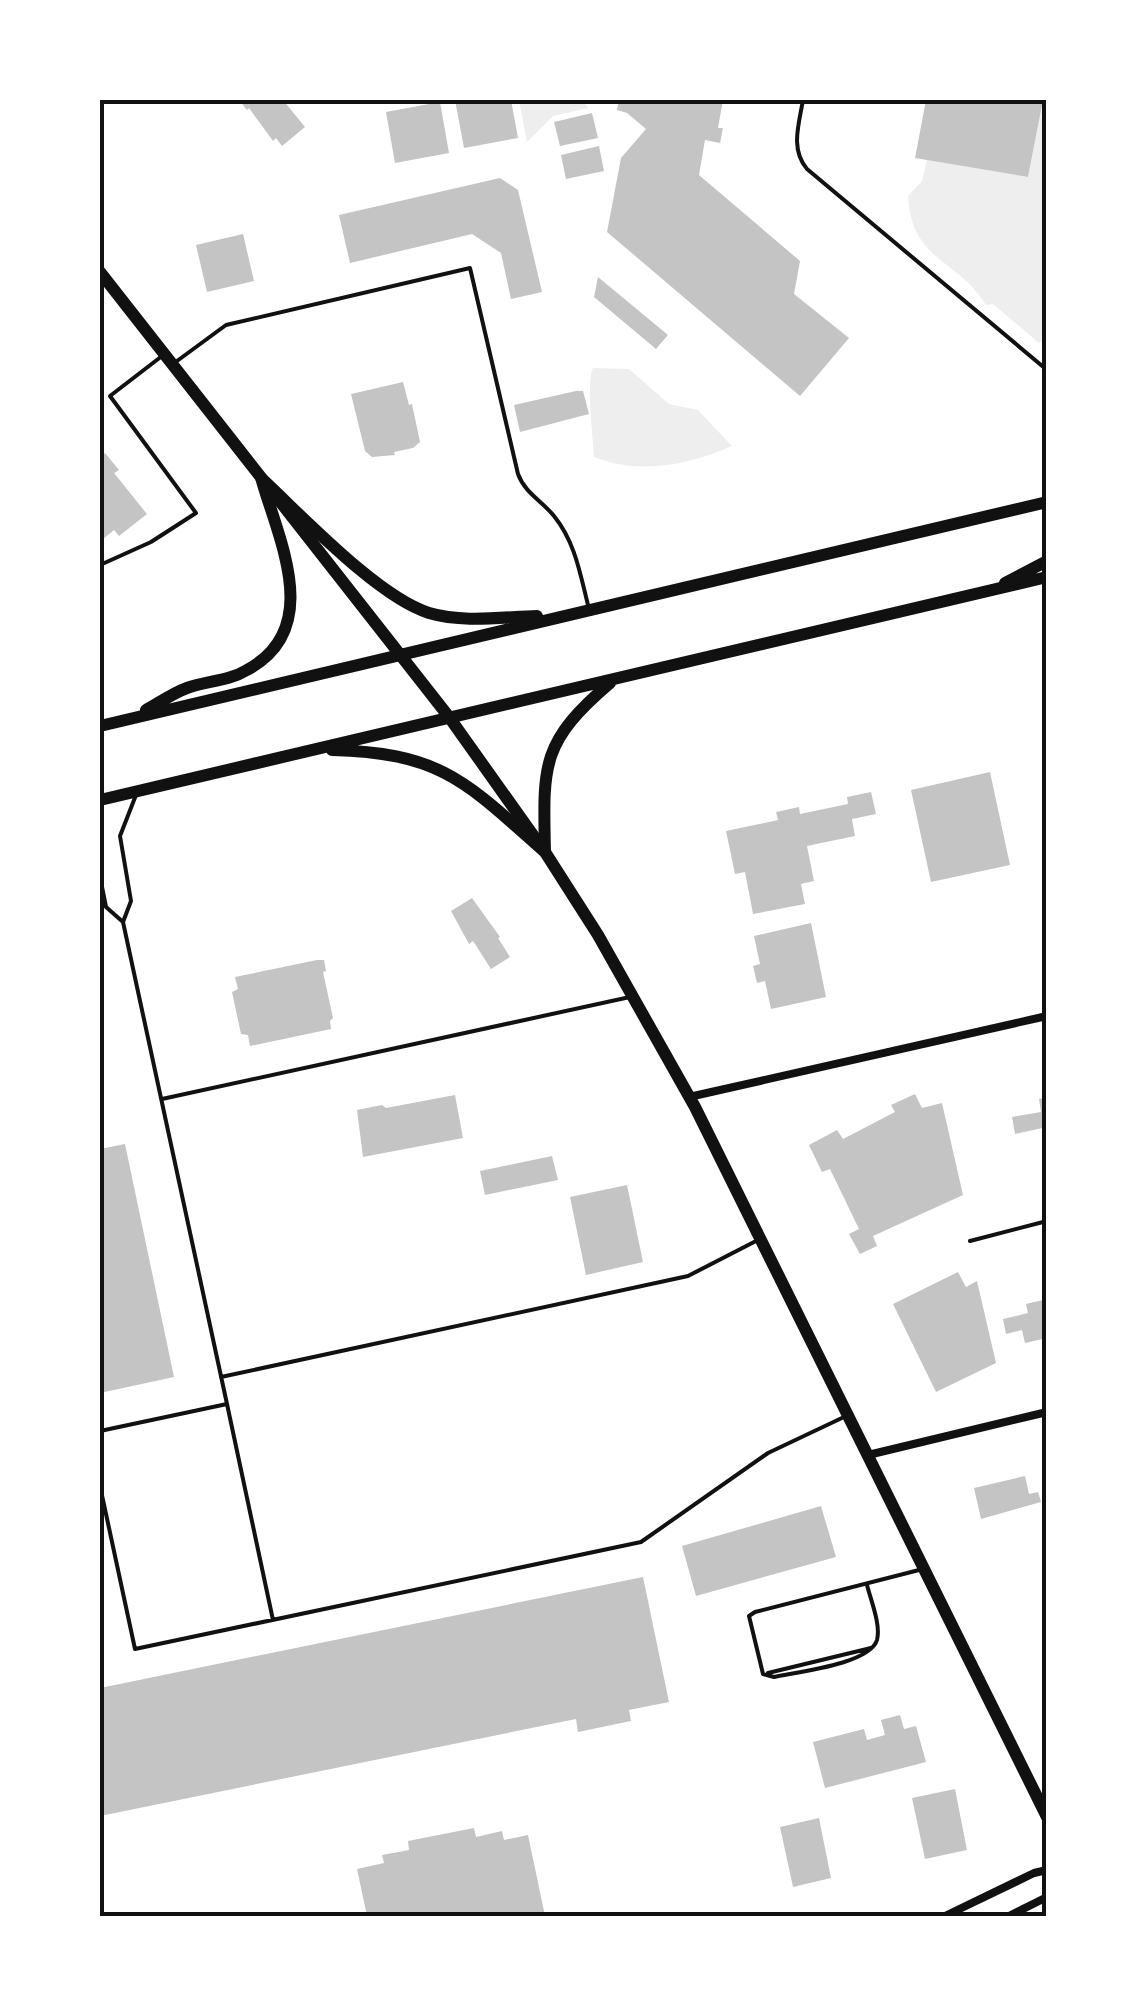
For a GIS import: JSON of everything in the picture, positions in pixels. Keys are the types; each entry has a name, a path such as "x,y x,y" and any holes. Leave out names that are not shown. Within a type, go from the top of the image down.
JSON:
{"main road":[{"path":"100,273 448,718 545,852 635,996 760,1238 1047,1816"},
{"path":"261,478 376,582 419,609 464,618 564,615"},
{"path":"127,720 187,688 245,672 270,652 285,631 292,608 291,584 261,478"},
{"path":"100,726 1047,502"},
{"path":"990,591 1047,561"},
{"path":"100,800 1047,577"},
{"path":"545,852 544,787 552,747 569,722 614,680"},
{"path":"314,750 380,753 435,766 466,784 545,852"}],"street":[{"path":"689,1097 1047,1016"},
{"path":"868,1456 1047,1412"},
{"path":"945,1916 1034,1872 1047,1870"},
{"path":"1010,1916 1047,1897"}],"lane":[{"path":"803,100 796,141 801,162 807,169 1047,370"},
{"path":"100,565 152,542 196,514 110,396 226,325 470,268 518,474 526,489 552,514 568,537 589,610"},
{"path":"137,791 120,836 131,900 123,922 273,1620"},
{"path":"100,877 106,907 123,922"},
{"path":"162,1098 635,996"},
{"path":"970,1241 1047,1222"},
{"path":"222,1377 688,1276 760,1238"},
{"path":"100,1431 227,1404"},
{"path":"100,1486 134,1649 641,1542 768,1453 848,1415"},
{"path":"867,1585 878,1632 873,1647 764,1674 749,1616 755,1612 924,1568"}],"shaded area":[{"path":"519,100 582,100 588,108 553,116 527,142"},
{"path":"1043,100 1047,100 1047,334 1039,343 993,304 986,305 962,277 927,247 911,218 908,196 922,181 927,160 1028,177"},
{"path":"593,368 629,369 669,404 698,410 732,446 664,465 629,466 594,457 590,398"}],"building":[{"path":"239,100 283,100 305,127 282,146 276,138 273,141"},
{"path":"455,100 511,100 518,138 464,148"},
{"path":"619,100 723,100 718,128 723,128 720,143 705,140 699,175 800,261 794,294 849,338 800,396 607,232 621,158 646,129 617,110"},
{"path":"926,100 1043,100 1028,177 915,158"},
{"path":"440,102 449,153 395,163 386,112"},
{"path":"592,113 598,138 560,146 554,122"},
{"path":"599,146 604,171 566,179 561,155"},
{"path":"500,178 518,190 542,292 511,299 501,253 472,234 350,263 339,215"},
{"path":"243,234 254,281 207,292 196,245"},
{"path":"598,277 668,335 656,349 594,297"},
{"path":"403,382 420,442 413,448 394,452 395,455 372,457 365,451 351,394"},
{"path":"583,391 589,414 520,432 514,405"},
{"path":"105,453 119,470 114,473 147,514 119,536 114,530 103,539 100,457"},
{"path":"990,772 1010,865 931,882 911,790"},
{"path":"871,792 876,814 852,819 855,836 807,846 814,881 801,884 805,904 753,914 745,872 735,874 726,831 778,820 776,812 799,807 800,814 848,804 847,797"},
{"path":"472,898 510,957 491,969 473,941 469,944 451,911"},
{"path":"811,923 826,997 771,1009 765,981 757,983 753,966 760,964 754,936"},
{"path":"324,960 333,1018 331,1029 250,1046 248,1035 241,1034 232,992 238,989 235,977"},
{"path":"915,1094 922,1108 942,1103 963,1195 873,1236 877,1246 860,1254 849,1234 859,1229 830,1169 822,1172 809,1145 837,1130 843,1139 895,1112 891,1105"},
{"path":"455,1095 463,1138 363,1157 357,1110"},
{"path":"1047,1097 1047,1127 1015,1134 1012,1117 1041,1112 1039,1099"},
{"path":"125,1144 174,1377 100,1393 100,1149"},
{"path":"552,1156 558,1180 485,1195 480,1171"},
{"path":"627,1185 643,1262 586,1275 570,1197"},
{"path":"958,1272 966,1287 977,1281 996,1363 936,1392 893,1304"},
{"path":"1047,1299 1047,1338 1025,1343 1022,1330 1006,1334 1003,1319 1028,1313 1026,1304"},
{"path":"1025,1476 1029,1494 1038,1492 1041,1502 981,1519 974,1488"},
{"path":"821,1506 836,1557 696,1596 682,1546"},
{"path":"643,1577 669,1702 629,1710 631,1721 578,1732 576,1719 100,1816 100,1688"},
{"path":"900,1715 904,1729 916,1726 926,1762 825,1788 813,1742 864,1729 867,1740 885,1735 881,1720"},
{"path":"955,1789 967,1850 925,1859 912,1798"},
{"path":"819,1818 831,1878 793,1887 780,1827"},
{"path":"474,1828 476,1837 502,1831 504,1840 528,1835 545,1916 367,1916 357,1869 384,1863 382,1855 409,1850 408,1841"}]}
